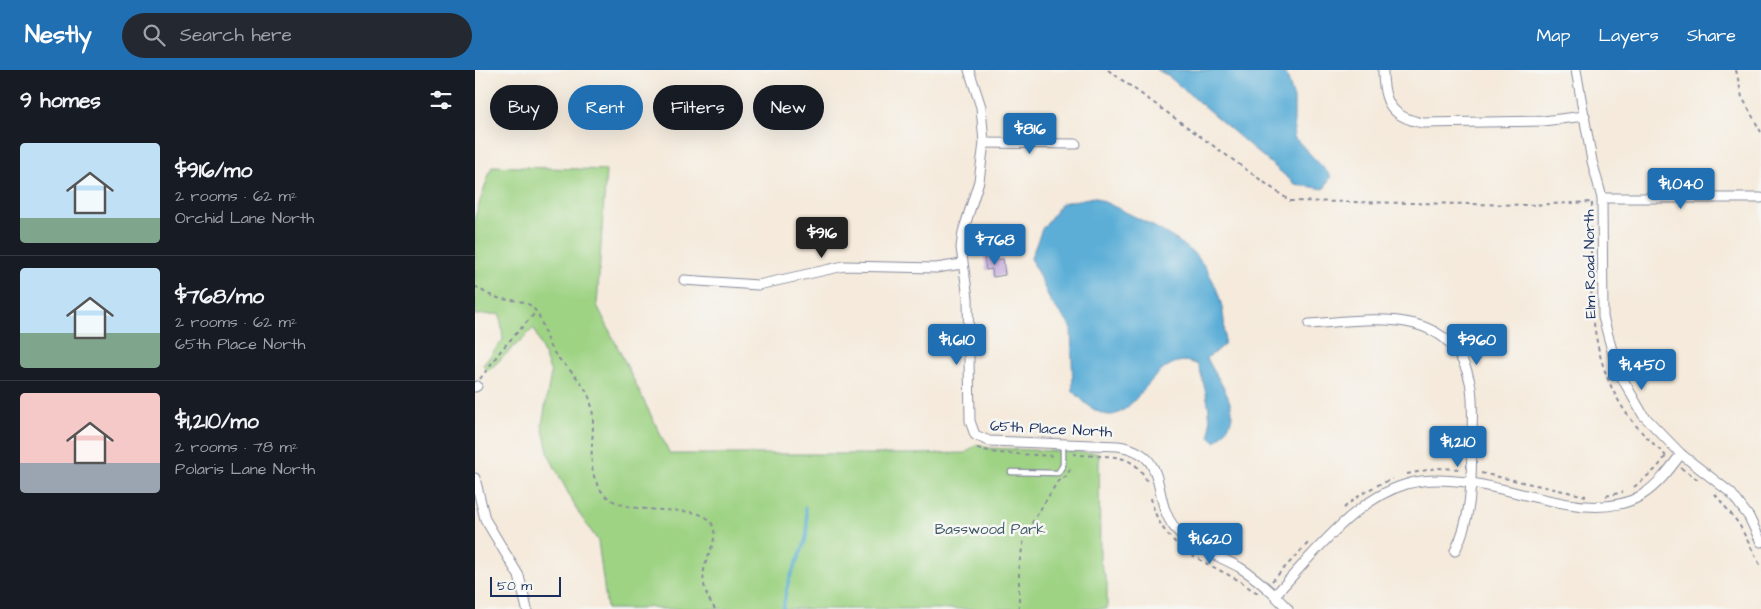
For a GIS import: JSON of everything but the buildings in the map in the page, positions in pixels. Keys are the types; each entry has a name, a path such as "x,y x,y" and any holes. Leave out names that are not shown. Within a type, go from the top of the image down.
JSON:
{"street":[{"name":"65th Place North","path":"969,70 981,107 984,143 979,181 963,232 962,264 969,298 969,421 975,435 989,441 1118,446 1136,450 1149,459 1156,470 1167,515 1184,536 1240,568 1275,595 1288,609"},
{"path":"1383,70 1384,95 1390,106 1399,115 1410,120 1423,122 1543,121 1585,116"},
{"name":"Elm Road North","path":"1576,70 1592,161 1602,198 1603,317 1608,343 1617,369 1643,415 1681,454 1731,493 1749,517 1761,542"},
{"path":"984,143 1076,144"},
{"path":"1602,198 1761,198"},
{"path":"684,280 758,285 845,266 935,268 962,264"},
{"path":"1309,324 1385,319 1417,323 1447,341 1465,368 1471,389 1471,482 1468,516 1464,532 1455,551"},
{"path":"1275,595 1351,517 1387,491 1429,479 1471,482 1581,506 1606,507 1629,502 1650,490 1667,473 1681,454"},
{"path":"475,478 485,519 519,576 527,609"}],"lane":[{"path":"1011,472 1058,473 1063,465 1063,444"}],"path":[{"path":"1108,70 1290,200 1529,205 1592,202 1602,198"},
{"path":"1736,70 1742,97 1761,132"},
{"path":"475,286 496,298 526,302 536,312 551,348 571,371 590,398 592,473 605,494 620,504 634,508 692,511 703,515 712,522 715,534 713,545 702,573 705,591 715,609"},
{"path":"476,386 502,348 536,312"},
{"path":"1071,454 1071,460"},
{"path":"1019,609 1019,565 1025,534 1058,481 1067,476 1070,467"}],"green space":[{"name":"Basswood Park","path":"492,166 606,170 597,305 670,454 965,453 977,444 988,448 1099,453 1100,561 1107,583 1107,609 657,609 649,606 641,609 607,609 598,541 578,512 549,456 542,425 551,373 534,328 488,371 483,365 503,340 500,314 475,315 475,216"}],"water":[{"path":"1157,70 1285,70 1294,98 1294,137 1331,176 1324,189 1295,184 1167,75"},
{"path":"1094,197 1179,242 1199,259 1212,279 1223,311 1225,333 1224,345 1207,358 1227,395 1232,410 1228,427 1216,442 1210,437 1210,418 1207,400 1198,365 1183,361 1170,365 1158,374 1126,408 1116,414 1104,414 1095,410 1073,391 1071,327 1051,302 1031,258 1042,229 1062,203"}],"waterway":[{"path":"783,609 789,582 806,536 807,519 805,507"}]}
